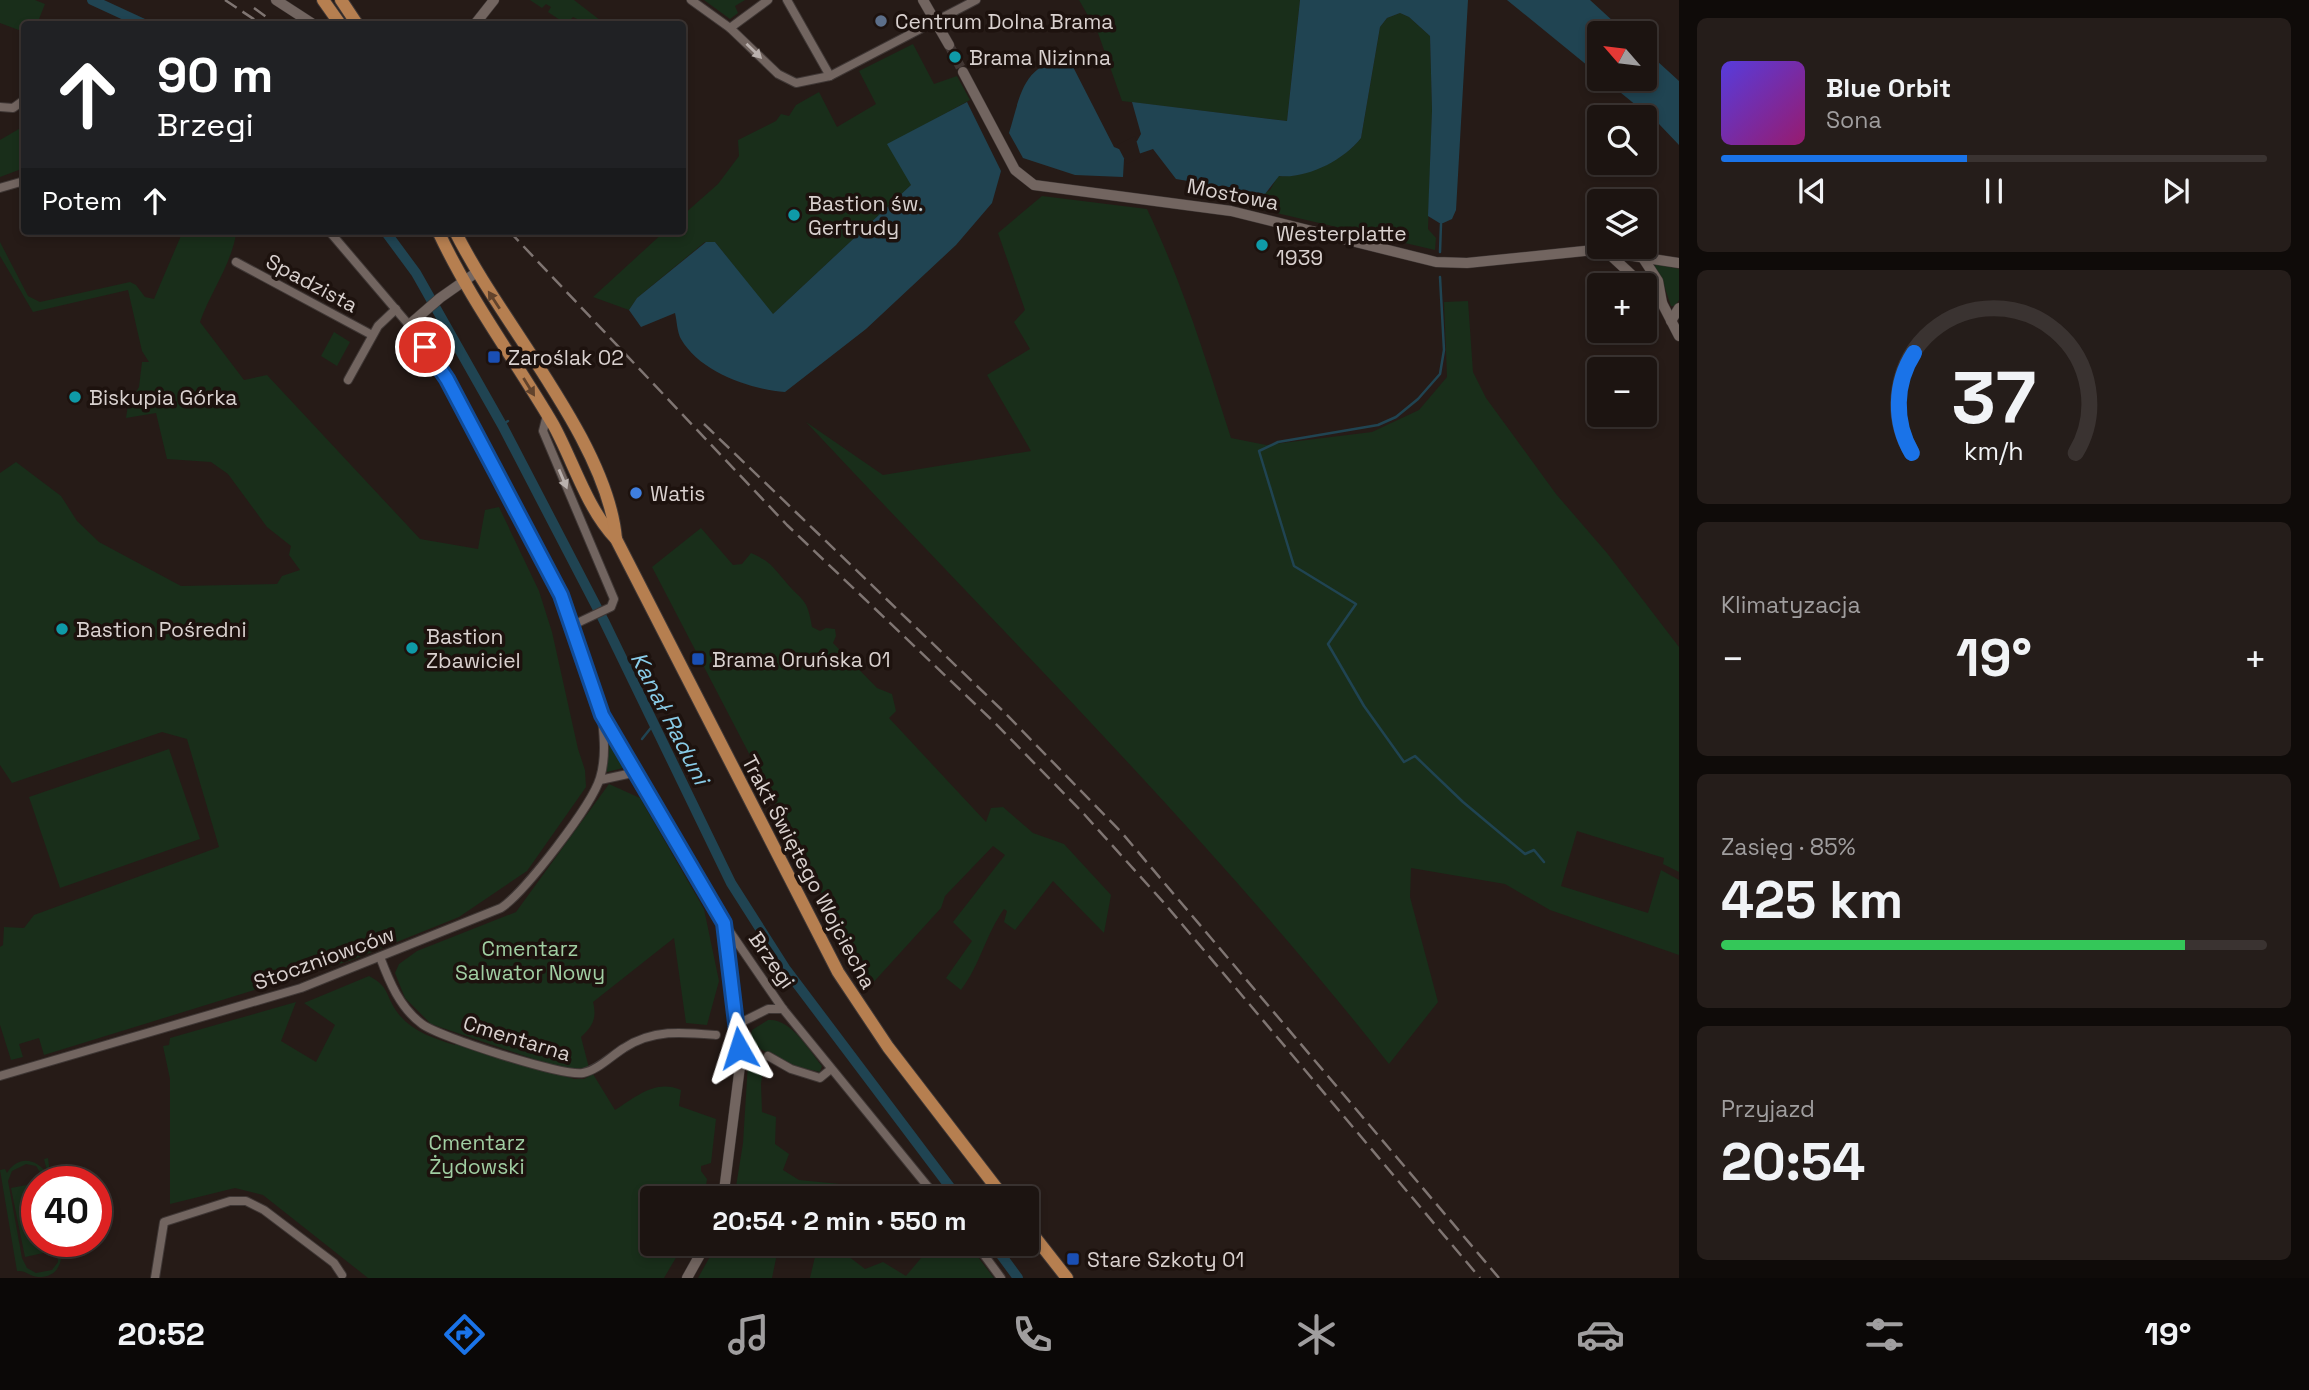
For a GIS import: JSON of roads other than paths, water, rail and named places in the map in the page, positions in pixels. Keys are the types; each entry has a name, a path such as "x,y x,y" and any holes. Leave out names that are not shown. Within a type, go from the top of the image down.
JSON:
{"main road":[{"path":"323,0 338,21"},
{"path":"341,0 355,21"},
{"name":"Trakt Świętego Wojciecha","path":"440,235 464,282 547,415 602,525 615,539 838,972 888,1047 995,1186"},
{"name":"Trakt Świętego Wojciecha","path":"457,235 582,442 614,518 615,539"},
{"path":"1039,1242 1067,1278"}],"street":[{"path":"276,0 308,21"},
{"path":"477,21 494,0"},
{"path":"691,0 730,28 778,74 796,83 830,76 976,0"},
{"path":"730,28 768,0"},
{"path":"787,0 830,76"},
{"path":"923,0 949,45"},
{"name":"Mostowa","path":"963,72 1015,170 1027,182 1231,211 1436,262 1467,263 1587,251"},
{"path":"0,107 13,108 21,102"},
{"path":"0,188 21,182"},
{"path":"332,235 409,325 477,272"},
{"path":"1615,259 1662,303"},
{"path":"1644,259 1658,281 1662,303 1679,336"},
{"name":"Mostowa","path":"1650,259 1679,263"},
{"name":"Spadzista","path":"236,262 372,335"},
{"name":"Spadzista","path":"348,380 372,335 396,309"},
{"path":"1671,321 1679,309"},
{"name":"Brzegi","path":"409,325 447,379 553,578 573,625 602,715 724,923 783,1009 927,1186"},
{"name":"Trakt Świętego Wojciecha","path":"547,415 543,431 614,599 608,608 573,625"},
{"name":"Stoczniowców","path":"0,1076 302,988 511,901 587,802 600,780 605,744 602,715"},
{"path":"600,780 637,772"},
{"path":"724,923 738,1024 739,1086 725,1186"},
{"name":"Cmentarna","path":"380,957 401,1002 423,1025 563,1073 590,1071 623,1048 651,1035 670,1032 716,1035"},
{"name":"Brzegi","path":"738,1024 768,1009 783,1009"},
{"path":"768,1056 791,1069 820,1078 831,1069"},
{"path":"155,1278 164,1222 239,1200 264,1210 332,1262 342,1275"},
{"path":"687,1278 699,1256"},
{"path":"985,1256 1002,1278"}],"water":[{"path":"1300,0 1468,0 1456,210 1452,219 1441,224 1428,216 1432,110 1430,36 1409,17 1400,13 1387,18 1380,27 1361,138 1344,154 1323,167 1301,175 1279,176 1265,194 1176,179 1153,149 1124,159 1123,177 1075,175 1023,158 1009,133 1021,94 1033,74 1053,62 1069,59 1114,147 1119,149 1137,141 1141,134 1132,102 1287,121"},
{"path":"1507,0 1590,0 1613,21 1587,21 1587,65"},
{"path":"1657,61 1679,81 1679,145 1657,122 1657,105 1636,105 1619,91 1657,91"},
{"path":"967,102 1001,171 992,203 956,245 866,329 785,392 741,383 700,361 681,339 675,313 641,327 629,310 637,298 706,242 715,242 773,314 911,185 887,144"}],"waterway":[{"name":"Kanał Raduni","path":"92,0 138,21"},
{"path":"1440,252 1441,224"},
{"name":"Kanał Raduni","path":"388,235 416,273 502,425 604,621 731,883 785,968 949,1186"},
{"path":"1440,277 1444,350 1440,374 1418,399 1396,417 1378,425 1278,442 1259,451 1294,566 1356,604 1328,644 1364,706 1404,762 1415,756 1463,802 1525,854 1534,850 1544,862"},
{"path":"502,425 508,421"},
{"path":"642,739 654,724"},
{"path":"783,984 788,972"},
{"name":"Kanał Raduni","path":"1002,1256 1018,1278"}],"tunnel":[{"path":"949,45 963,72"}],"railway":[{"path":"225,0 256,21"},
{"path":"254,8 272,21"},
{"path":"513,235 787,525 994,722 1084,814 1165,904 1480,1278"},
{"path":"704,424 1003,711 1122,833 1499,1278"}],"place":[{"name":"Centrum Dolna Brama","path":"881,21"},
{"name":"Brama Nizinna","path":"955,57"},
{"name":"Bastion św. Gertrudy","path":"794,215"},
{"name":"Westerplatte 1939","path":"1262,245"},
{"name":"Zaroślak 02","path":"494,357"},
{"name":"Biskupia Górka","path":"75,397"},
{"name":"Watis","path":"636,493"},
{"name":"Bastion Pośredni","path":"62,629"},
{"name":"Bastion Zbawiciel","path":"412,648"},
{"name":"Brama Oruńska 01","path":"698,659"},
{"name":"Stare Szkoty 01","path":"1073,1259"}],"park label":[{"name":"Cmentarz Salwator Nowy","path":"530,960"},
{"name":"Cmentarz Żydowski","path":"477,1154"}]}
